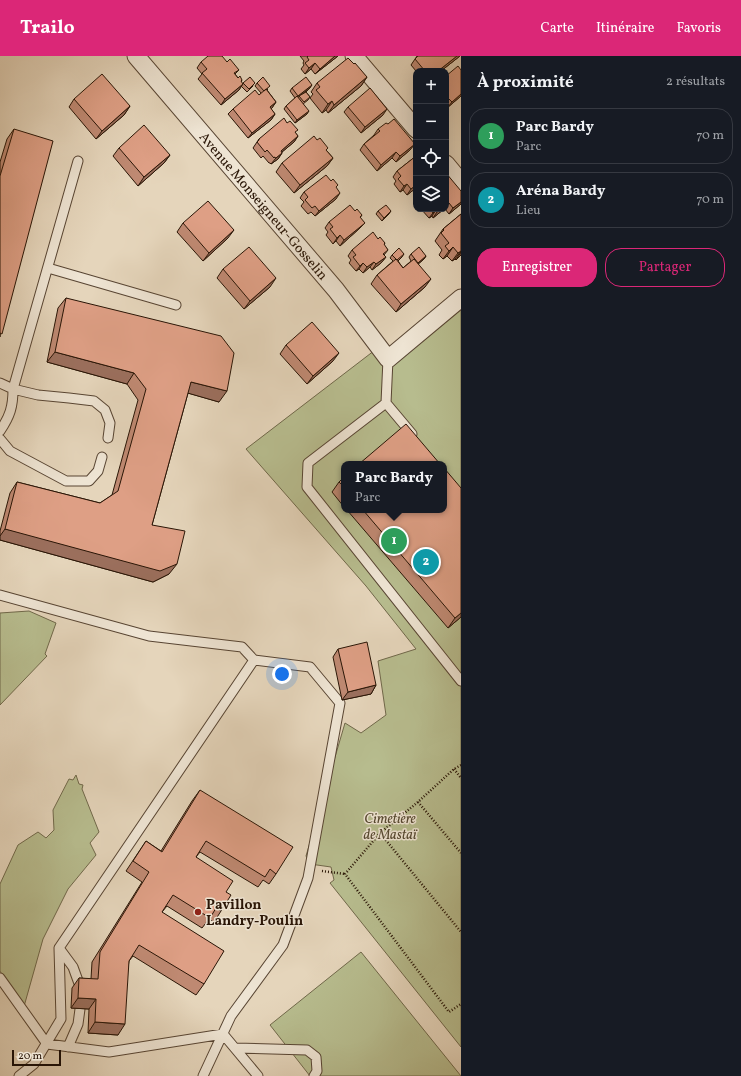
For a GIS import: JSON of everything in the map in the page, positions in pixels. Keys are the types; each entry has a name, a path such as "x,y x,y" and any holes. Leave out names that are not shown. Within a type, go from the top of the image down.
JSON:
{"street":[{"name":"Avenue Monseigneur-Gosselin","path":"136,56 336,290 388,359"},
{"path":"354,56 413,125"},
{"path":"449,168 461,182"},
{"path":"388,359 461,298"}],"lane":[{"path":"0,431 7,421 13,404 13,389 78,161"},
{"path":"48,268 176,305"},
{"path":"388,359 386,403 419,442"},
{"path":"0,383 13,389 38,395 94,401 105,410 110,423 108,438"},
{"path":"386,403 308,463 307,487 461,680"},
{"path":"0,439 10,451 66,481 89,481 98,471 102,457"},
{"path":"0,595 149,636 242,647 254,660 310,667 340,703 308,878 283,945 232,1016 203,1076"},
{"path":"21,1075 34,1064 61,1020 59,948 254,660"},
{"path":"59,948 73,967 81,989"},
{"path":"0,978 47,1044 109,1052 223,1034"},
{"path":"68,1047 78,1024 80,1009"},
{"path":"223,1034 258,1076"},
{"path":"235,1048 307,1050 316,1057 317,1071 314,1076"}],"path":[{"path":"345,874 380,833 418,802 454,769 461,765"},
{"path":"454,769 461,778"},
{"path":"418,802 461,853"},
{"path":"380,833 461,932"},
{"path":"310,869 345,874 449,1012 461,1004"}],"green space":[{"name":"Cimetière de Mastaï","path":"461,298 461,1047 330,883 334,880 331,867 310,864 306,856 345,723 361,733 386,715 378,661 416,649 366,586 246,449 379,347 387,358"},
{"path":"29,611 56,623 45,654 47,656 0,705 0,613"},
{"path":"76,775 79,784 83,785 82,789 99,832 90,843 96,855 68,889 43,939 23,1010 0,971 0,884 18,845 38,832 46,838 54,830 53,810 69,779 73,780"},
{"path":"361,952 461,1076 310,1076 270,1025"}],"building":[{"path":"208,56 222,56 227,62 230,59 239,70 234,73 238,78 240,76 243,84 225,99 202,73 207,69 201,62"},
{"path":"335,56 320,69 315,63 309,68 305,63 309,60 307,57"},
{"path":"418,56 457,56 442,68 422,68 415,59"},
{"path":"348,58 354,64 355,63 367,77 334,105 332,101 328,104 316,90 320,87 317,83"},
{"path":"458,66 461,70 461,94 452,102 449,99 449,74"},
{"path":"102,74 130,106 102,131 74,99"},
{"path":"250,77 255,83 249,89 243,83"},
{"path":"263,77 270,86 264,91 257,83"},
{"path":"306,77 312,85 298,96 292,88"},
{"path":"370,88 387,109 365,127 348,107"},
{"path":"266,89 276,102 270,107 275,114 252,133 233,109 255,90 259,95"},
{"path":"306,92 310,97 304,102 299,96"},
{"path":"297,96 309,111 297,120 286,106"},
{"path":"284,118 287,123 290,121 298,130 295,132 298,136 281,151 282,153 274,158 267,150 265,152 257,142"},
{"path":"394,119 413,142 413,146 400,156 396,152 381,165 364,144 380,131 378,129 386,123 388,124"},
{"path":"144,125 170,155 144,177 119,148"},
{"path":"14,129 53,141 2,334 0,333 0,176"},
{"path":"314,136 317,140 320,138 328,148 326,150 333,158 300,185 282,163"},
{"path":"413,158 413,187 411,189 407,184 404,186 398,179 401,176 397,171"},
{"path":"326,175 331,181 333,179 338,185 336,187 340,193 319,211 315,206 312,208 305,200 308,197 304,192"},
{"path":"449,177 461,191 461,202 453,208 449,203"},
{"path":"208,201 234,230 209,253 183,223"},
{"path":"350,205 355,211 357,209 362,215 360,217 365,223 344,240 340,235 337,238 330,229 333,227 329,222"},
{"path":"386,205 391,211 384,218 378,211"},
{"path":"461,214 461,251 458,253 453,247 449,251 445,246 449,243 441,233 444,230 443,229"},
{"path":"373,232 378,239 380,237 385,243 384,244 388,250 383,254 386,257 376,264 374,262 367,267 363,263 360,266 353,257 356,255 352,250"},
{"path":"249,247 276,278 250,301 223,269"},
{"path":"419,247 426,256 418,263 411,254"},
{"path":"399,248 404,254 397,260 392,255"},
{"path":"396,259 403,268 414,259 431,279 401,304 377,275"},
{"path":"66,298 221,336 234,353 227,391 191,382 152,525 185,531 177,564 160,571 5,529 17,482 100,503 118,491 146,389 134,373 55,352"},
{"path":"312,322 339,353 313,376 286,345"},
{"path":"406,424 437,461 363,461"},
{"path":"447,472 461,488 461,613 455,618 366,513 447,513"},
{"path":"367,642 376,685 348,692 338,649"},
{"name":"Pavillon Landry-Poulin","path":"200,790 293,847 276,874 270,869 265,877 206,841 196,857 233,881 226,892 231,895 221,911 216,908 210,918 173,895 162,912 224,951 204,984 139,945 129,961 125,1024 95,1022 96,999 78,998 79,978 98,979 100,952 149,872 133,861 146,841 162,852"}],"place":[{"name":"Parc Bardy","path":"394,541"},
{"name":"Aréna Bardy","path":"426,562"},
{"name":"Pavillon Landry-Poulin","path":"198,912"}]}
